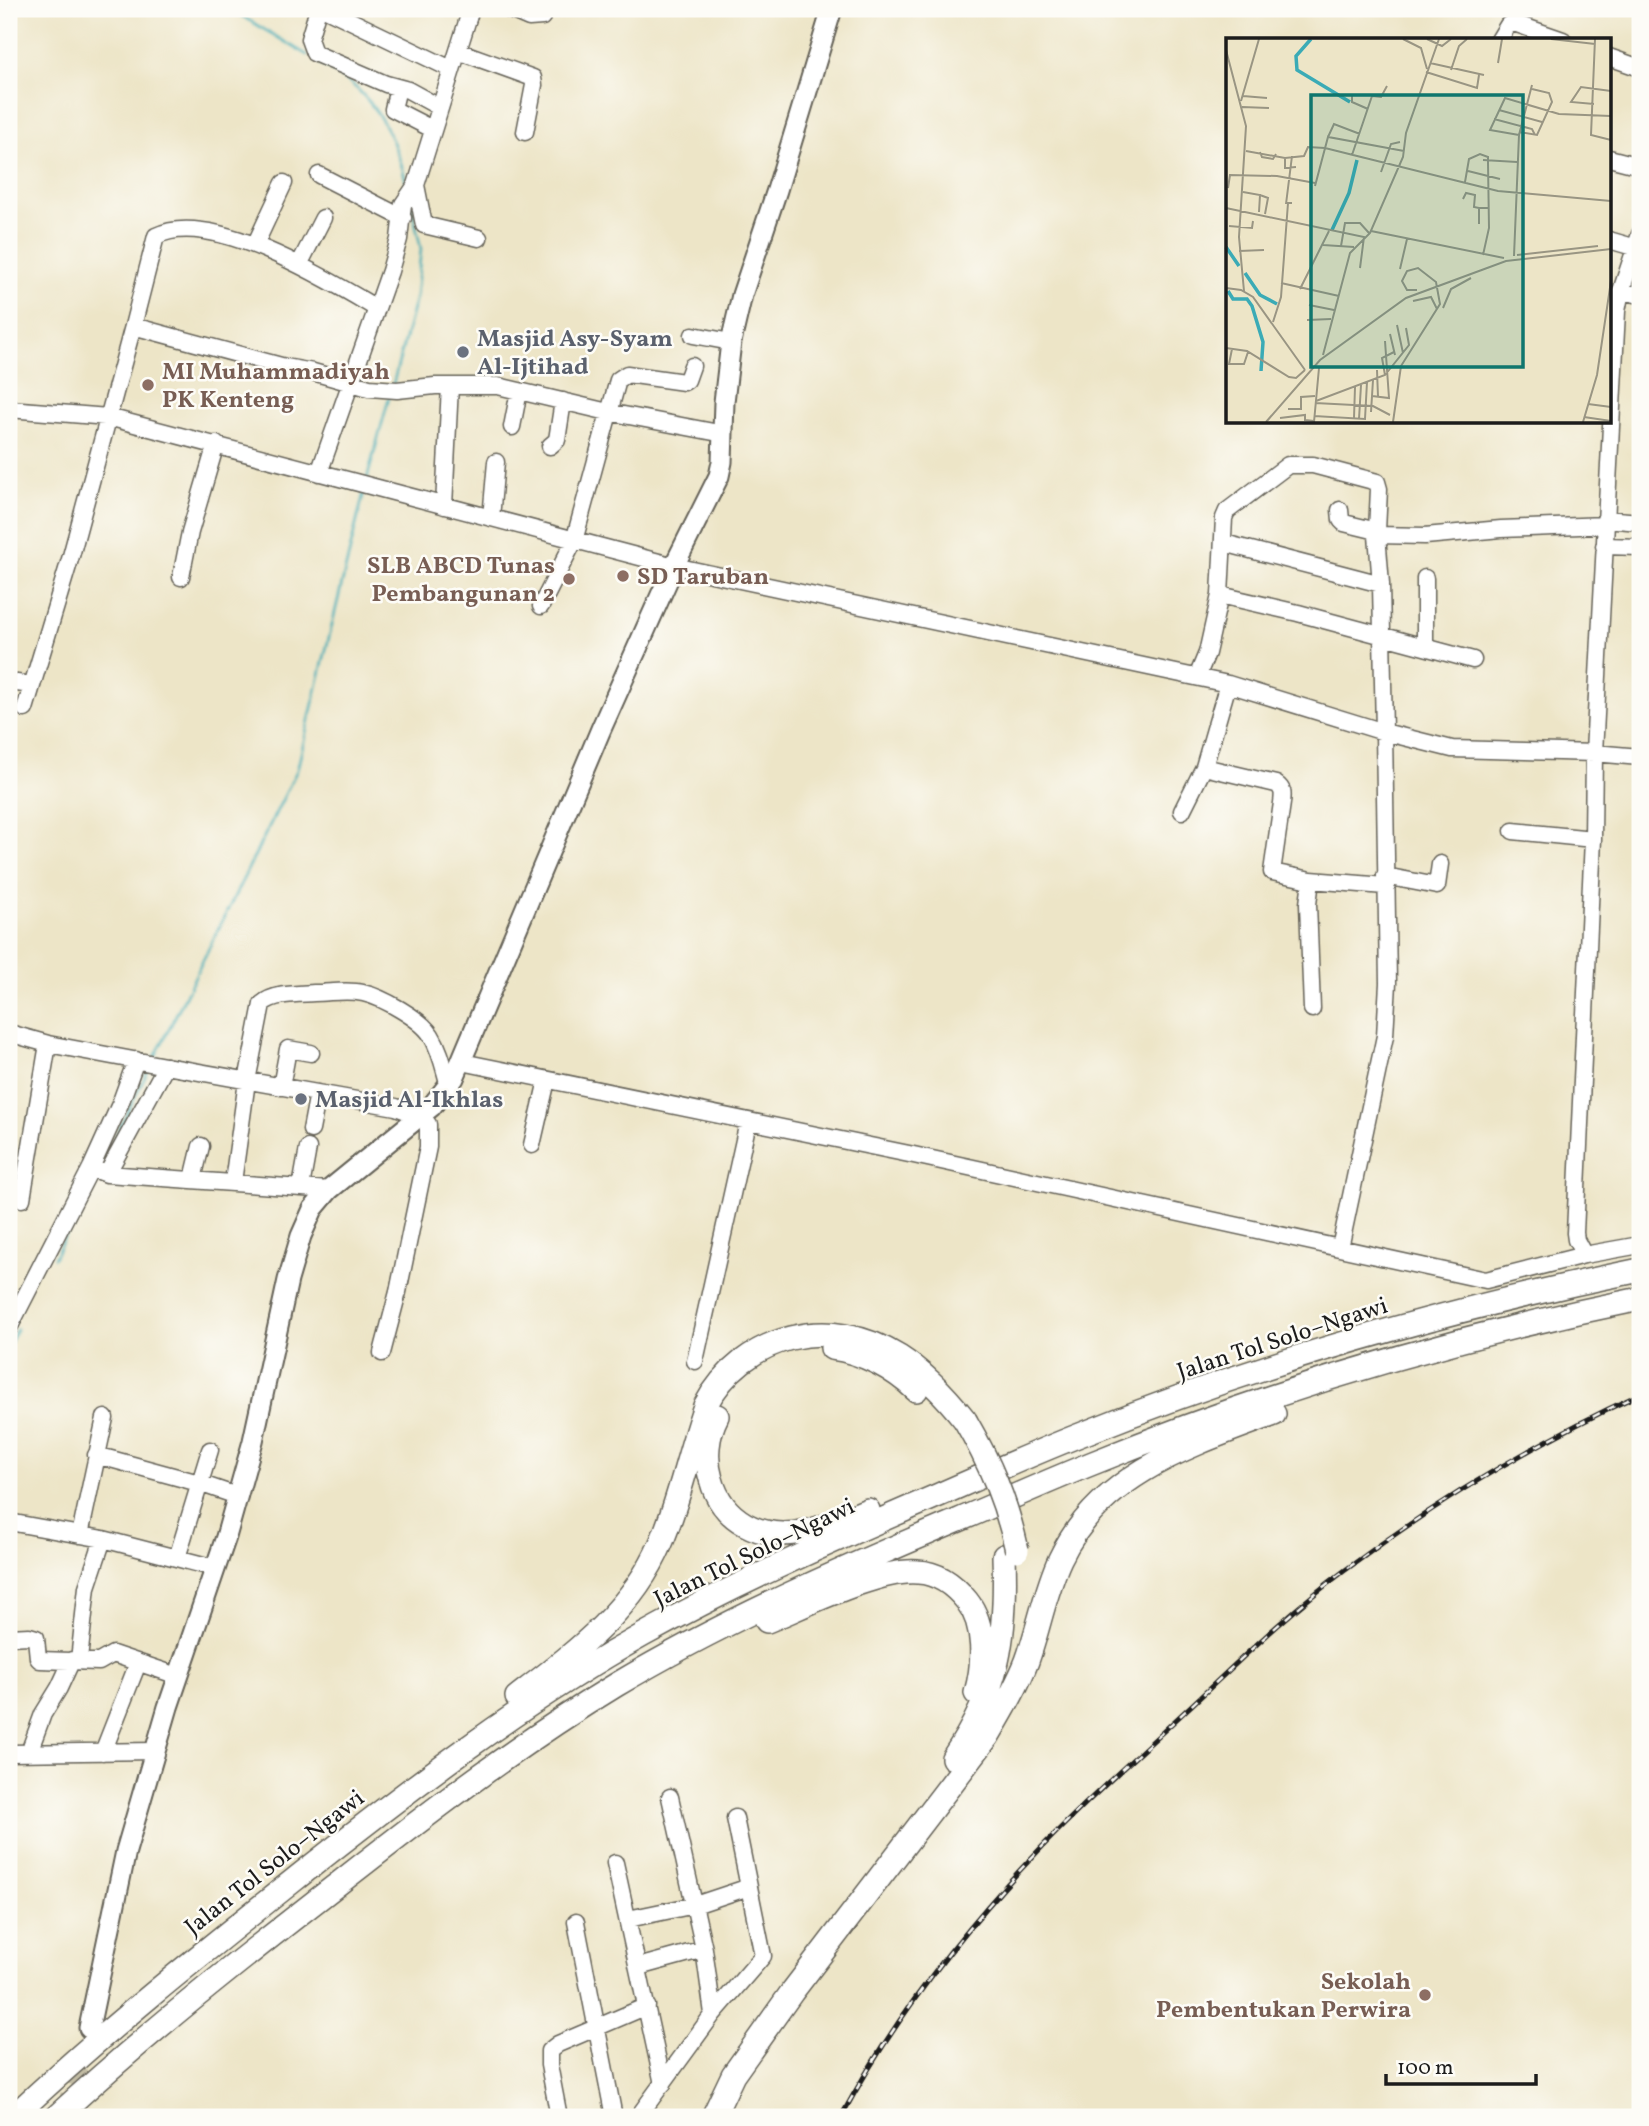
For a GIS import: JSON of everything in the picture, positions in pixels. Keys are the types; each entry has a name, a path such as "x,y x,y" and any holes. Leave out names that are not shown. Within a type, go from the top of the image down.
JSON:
{"highway":[{"name":"Jalan Tol Solo–Ngawi","path":"13,2117 65,2068 189,1963 372,1818 468,1746 642,1636 738,1586 849,1534 1086,1432 1210,1387 1394,1329 1522,1295 1640,1269"},
{"path":"56,2117 110,2068 272,1934 434,1808 558,1721 663,1658 862,1561 1096,1462 1221,1416 1323,1382 1478,1338 1640,1299"},
{"path":"372,1818 474,1729 563,1662 601,1629 624,1603 644,1576 661,1545 705,1406 729,1373 746,1358 767,1345 792,1338 833,1333 851,1335 898,1356 948,1398 1010,1553 1003,1635 994,1680 951,1773 733,2075 713,2117"},
{"path":"697,2117 721,2067 835,1913 951,1773 988,1736 1027,1662 1059,1562 1072,1537 1103,1498 1147,1467 1240,1426 1478,1338"},
{"path":"958,1423 908,1382 880,1364 834,1348 796,1352 763,1364 746,1377 728,1397 713,1423 708,1469 720,1503 743,1525 781,1534 803,1532 1086,1432"},
{"path":"558,1721 731,1636 871,1580 897,1573 919,1572 936,1576 958,1589 972,1607 979,1624 981,1665 978,1687 951,1773"}],"main road":[{"path":"89,2028 125,1851 253,1441 293,1262 308,1219 329,1190 420,1116 449,1086 462,1062 601,729 674,566 719,476 724,434 724,402 742,295 832,9"}],"street":[{"path":"318,9 309,36 312,51 408,90 439,107"},
{"path":"326,9 451,68"},
{"path":"319,473 352,384 399,239 403,204 412,193 471,9"},
{"path":"508,9 533,19 541,18 547,9"},
{"path":"1500,38 1508,26 1514,23 1557,38"},
{"path":"458,51 533,78 525,132"},
{"path":"1610,57 1640,68"},
{"path":"398,88 393,109 432,129"},
{"path":"1610,158 1640,166"},
{"path":"319,175 403,218"},
{"path":"255,245 284,183"},
{"path":"412,193 424,225 479,238"},
{"path":"299,265 323,218"},
{"path":"25,709 71,556 156,236 187,230 237,238 299,265 376,308"},
{"path":"1610,240 1639,244 1613,312 1610,414"},
{"path":"1621,291 1640,295"},
{"path":"132,326 369,388 498,386 608,412 724,434"},
{"path":"693,335 732,342"},
{"path":"541,606 574,541 618,380 627,374 684,383 692,366"},
{"path":"444,506 450,386"},
{"path":"513,427 519,391"},
{"path":"550,446 557,440 563,401"},
{"path":"9,409 108,417 674,566 1228,684 1384,732 1460,750 1594,753 1640,757"},
{"path":"1584,1255 1575,1233 1610,424"},
{"path":"181,577 190,532 216,444"},
{"path":"491,517 496,462"},
{"path":"1196,677 1207,653 1220,595 1224,517 1227,511 1285,466 1292,464 1313,465 1375,480 1379,489 1377,533 1381,584 1388,983 1385,1031 1342,1234"},
{"path":"1340,510 1341,520 1346,524 1377,533 1425,536 1605,522 1640,522"},
{"path":"1224,543 1381,584"},
{"path":"1604,546 1640,547"},
{"path":"1425,578 1425,648"},
{"path":"1220,595 1473,660"},
{"path":"9,682 32,685"},
{"path":"1182,811 1204,767 1228,684"},
{"path":"1204,767 1281,787 1282,803 1272,872 1311,880 1385,881 1437,886 1440,864"},
{"path":"1513,831 1593,839"},
{"path":"1311,880 1308,904 1312,1009"},
{"path":"233,1182 247,1081 262,1004 266,1000 296,994 346,991 380,999 428,1030 440,1053 449,1086"},
{"path":"9,1033 48,1044 396,1107 420,1116 428,1124 428,1147 398,1292 382,1353"},
{"path":"22,1199 48,1044"},
{"path":"281,1087 288,1049 311,1053"},
{"path":"462,1062 748,1122 1342,1234 1486,1280 1584,1255 1640,1245"},
{"path":"9,1328 99,1172 152,1063"},
{"path":"99,1172 120,1104 152,1063"},
{"path":"532,1145 547,1080"},
{"path":"311,1130 317,1093"},
{"path":"695,1361 748,1122"},
{"path":"193,1179 201,1146"},
{"path":"301,1187 308,1148"},
{"path":"99,1172 329,1190"},
{"path":"80,1535 105,1418"},
{"path":"177,1558 210,1450"},
{"path":"96,1455 237,1496"},
{"path":"9,1522 103,1539 215,1568"},
{"path":"29,1752 43,1714 75,1660 87,1587 103,1539"},
{"path":"9,1637 36,1638 40,1660 99,1662 113,1654 178,1676"},
{"path":"103,1752 138,1663"},
{"path":"9,1753 155,1751"},
{"path":"670,1797 704,1949 713,2014"},
{"path":"638,2117 713,2014 763,1956 735,1818"},
{"path":"615,1863 663,2084"},
{"path":"628,1919 695,1905 749,1887"},
{"path":"576,1922 614,2117"},
{"path":"638,1966 704,1949"},
{"path":"559,2117 549,2051 558,2044 647,2006"}],"waterway":[{"path":"230,9 307,55"},
{"path":"321,64 346,79 370,103 387,129 407,186"},
{"path":"393,384 416,297 421,249 411,203"},
{"path":"367,479 390,394"},
{"path":"155,1057 297,770 364,492"},
{"path":"105,1157 149,1069"},
{"path":"54,1258 95,1177"},
{"path":"9,1345 17,1329"}],"tunnel":[{"path":"65,2113 82,2051"}],"railway":[{"path":"841,2117 907,2010 957,1943 1012,1879 1086,1803 1276,1627 1344,1571 1451,1497 1563,1432 1640,1394"}],"place":[{"name":"Masjid Asy-Syam Al-Ijtihad","path":"463,352"},
{"name":"MI Muhammadiyah PK Kenteng","path":"148,385"},
{"name":"SD Taruban","path":"623,576"},
{"name":"SLB ABCD Tunas Pembangunan 2","path":"569,579"},
{"name":"Masjid Al-Ikhlas","path":"301,1099"},
{"name":"Sekolah Pembentukan Perwira","path":"1425,1995"}]}
